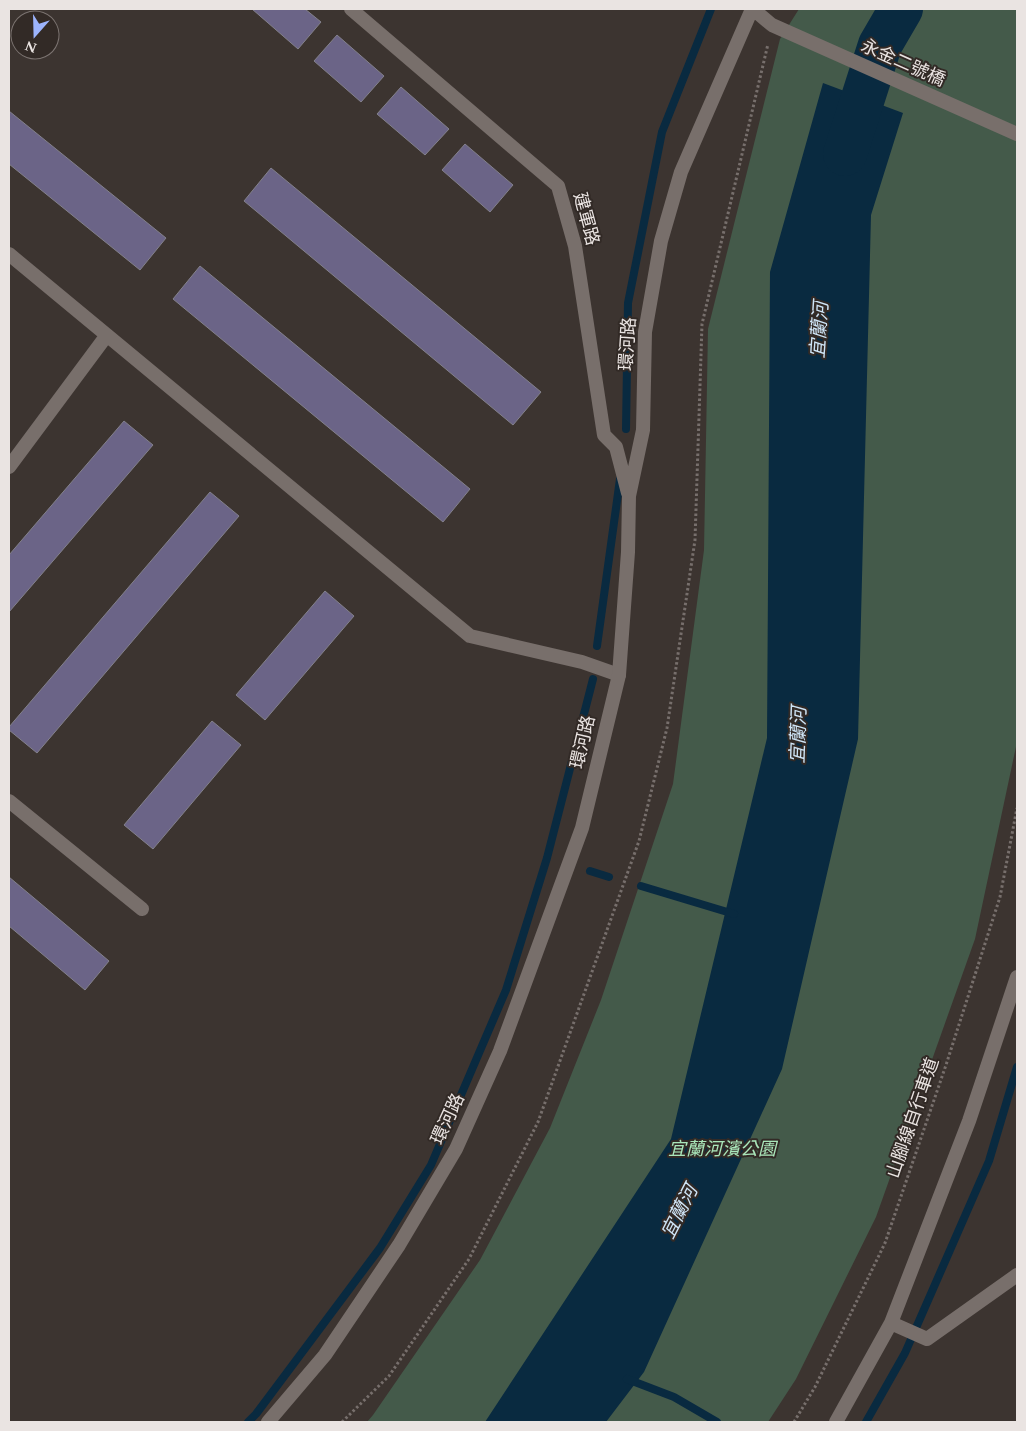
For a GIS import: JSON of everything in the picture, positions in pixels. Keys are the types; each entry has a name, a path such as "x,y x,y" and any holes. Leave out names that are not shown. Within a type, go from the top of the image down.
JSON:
{"street":[{"name":"建軍路","path":"351,9 558,186 575,246 604,435 616,448 629,496"},
{"name":"環河路","path":"268,1422 325,1355 399,1245 456,1149 500,1050 582,828 619,675 628,552 629,496 643,430 645,332 661,240 681,172 752,9"},
{"name":"永金二號橋","path":"752,9 772,25 1017,134"},
{"path":"9,254 470,636 582,662 619,675"},
{"path":"9,467 107,335"},
{"path":"9,801 142,909"},
{"path":"836,1422 891,1323 968,1121 1017,977"},
{"path":"891,1323 927,1339 1017,1275"}],"path":[{"name":"山腳線自行車道","path":"794,1422 815,1387 885,1243 946,1065 1000,897 1017,808"}],"green space":[{"name":"宜蘭河濱公園","path":"799,9 1017,9 1017,742 975,939 876,1217 796,1379 768,1422 367,1422 480,1260 550,1128 601,1000 673,784 704,550 708,329 780,39"}],"water":[{"path":"823,83 903,113 871,215 858,739 782,1069 644,1372 606,1422 485,1422 671,1139 767,738 770,272"}],"building":[{"path":"252,9 305,9 321,22 298,49"},
{"path":"337,35 384,76 361,102 314,61"},
{"path":"401,87 449,129 425,155 377,114"},
{"path":"9,111 166,238 140,270 9,164"},
{"path":"465,144 513,185 490,212 442,170"},
{"path":"271,168 541,392 513,425 244,201"},
{"path":"200,266 470,489 443,522 173,299"},
{"path":"124,421 153,445 9,612 9,555"},
{"path":"210,492 239,516 37,753 9,730 9,727"},
{"path":"325,591 354,616 265,720 236,695"},
{"path":"212,721 241,745 153,849 124,825"},
{"path":"9,877 109,961 85,990 9,926"}],"waterway":[{"path":"626,429 628,303 662,132 711,9"},
{"name":"宜蘭河","path":"845,154 880,45 901,9"},
{"path":"597,646 620,479"},
{"path":"248,1422 256,1414 380,1248 431,1165 506,990 547,858 593,679"},
{"path":"590,871 609,877"},
{"path":"641,886 734,914"},
{"path":"866,1422 905,1353 989,1161 1017,1067"},
{"path":"627,1379 674,1397 717,1422"}]}
